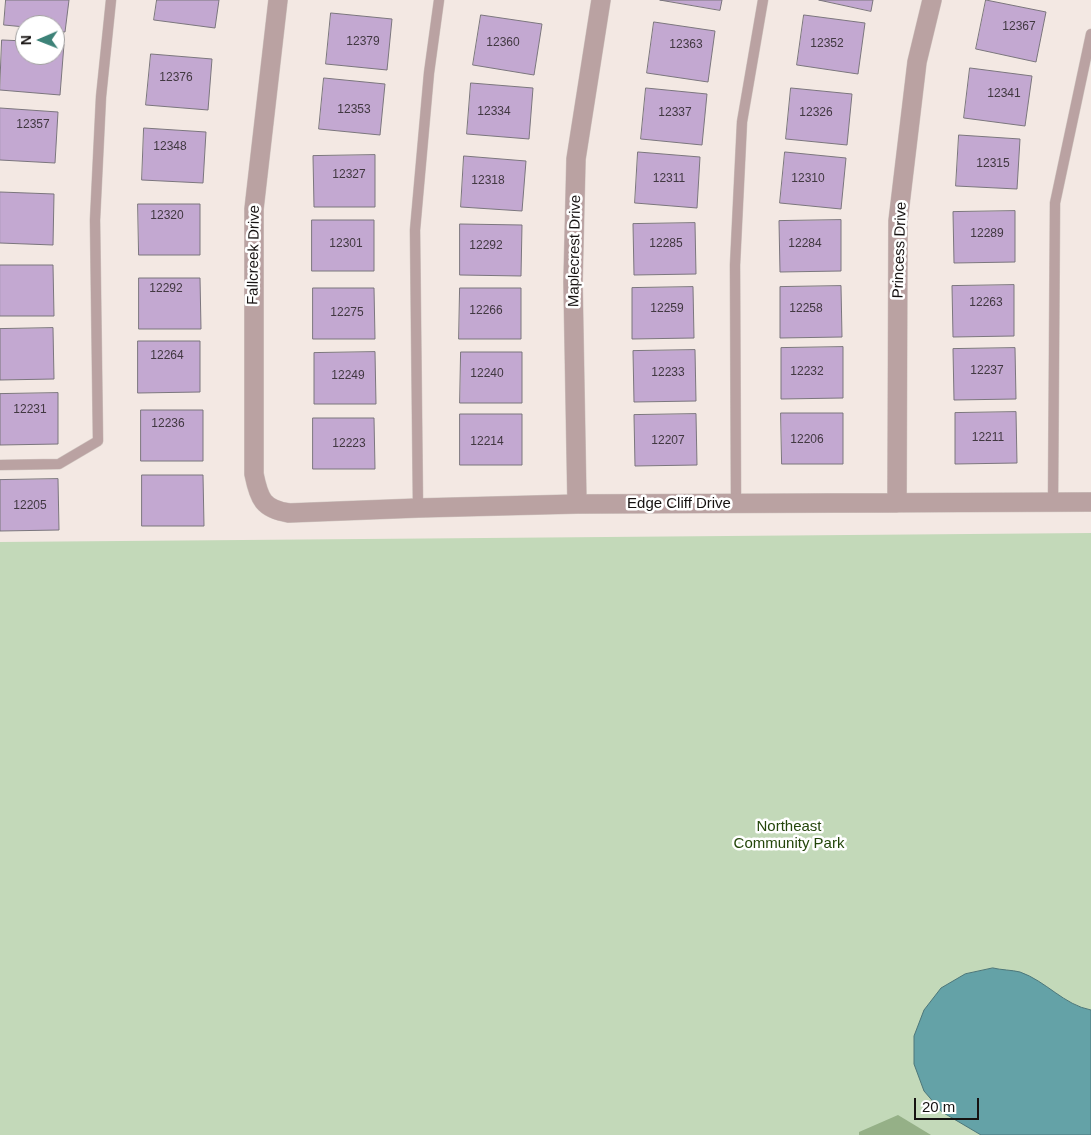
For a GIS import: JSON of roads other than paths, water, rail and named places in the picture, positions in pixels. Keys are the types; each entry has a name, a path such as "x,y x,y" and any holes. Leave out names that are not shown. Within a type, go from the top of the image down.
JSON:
{"street":[{"name":"Fallcreek Drive","path":"269,508 259,495 254,474 254,209 278,0"},
{"name":"Maplecrest Drive","path":"577,504 573,282 576,160 601,0"},
{"name":"Princess Drive","path":"898,504 898,221 917,62 932,0"},
{"name":"Edge Cliff Drive","path":"269,508 289,514 418,508 577,504 1091,502"}],"lane":[{"path":"0,465 59,464 98,441 95,220 102,97 111,0"},
{"path":"418,508 415,230 429,73 439,0"},
{"path":"736,504 735,266 742,122 763,0"},
{"path":"1054,503 1056,203 1091,34"}],"water":[{"path":"993,968 1020,972 1072,1003 1091,1010 1091,1135 981,1135 942,1112 924,1091 914,1064 914,1036 924,1010 941,988 965,974"}],"park label":[{"name":"Northeast Community Park","path":"789,836"}]}
